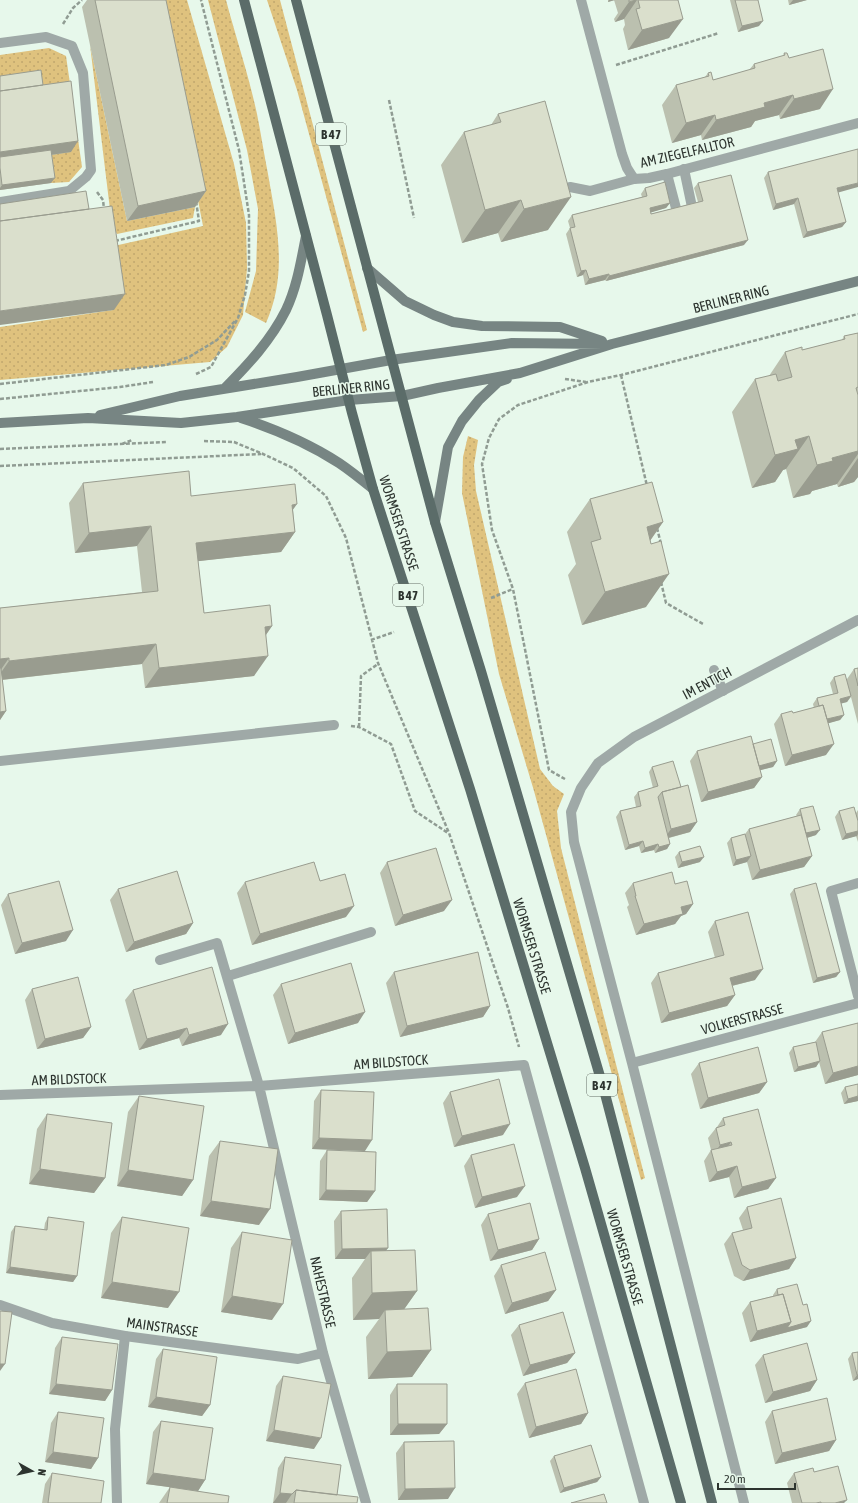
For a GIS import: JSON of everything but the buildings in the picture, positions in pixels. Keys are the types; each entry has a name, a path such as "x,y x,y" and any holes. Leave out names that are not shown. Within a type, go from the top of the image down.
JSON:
{"main road":[{"name":"B 47","path":"244,0 349,400"},
{"name":"B 47","path":"296,0 402,396"},
{"name":"WORMSER STRASSE","path":"402,396 435,522 483,678 604,1090 712,1503"},
{"name":"WORMSER STRASSE","path":"349,400 373,489 470,789 583,1161 681,1503"}],"street":[{"name":"AM ZIEGELFALLTOR","path":"581,0 622,154 627,168 634,179 649,178 667,174 858,123"},
{"path":"0,43 46,37 72,46 83,73 91,170 86,178 69,191 0,202"},
{"path":"684,169 692,208"},
{"path":"667,174 677,212"},
{"path":"570,187 590,191 634,179"},
{"path":"224,389 270,338 286,309 299,273 306,236"},
{"path":"367,268 405,302 453,322 482,326 560,327 612,344"},
{"name":"BERLINER RING","path":"0,423 88,418 181,423 237,417 349,400 402,396 520,373 612,344 858,281"},
{"name":"BERLINER RING","path":"88,418 180,396 297,377 341,368 512,343 612,344"},
{"path":"435,522 448,447 462,420 479,400 498,382 520,373"},
{"path":"237,417 280,432 302,442 338,463 373,489"},
{"name":"IM ENTICH","path":"632,1063 574,842 571,812 581,788 598,763 634,737 858,620"},
{"path":"714,670 723,691"},
{"path":"0,761 334,725"},
{"path":"858,883 831,890 858,996"},
{"path":"228,976 371,932"},
{"path":"160,960 217,943 228,976 259,1086"},
{"name":"VOLKERSTRASSE","path":"632,1063 858,1003"},
{"path":"632,1063 744,1503"},
{"path":"524,1065 644,1503"},
{"name":"AM BILDSTOCK","path":"0,1095 259,1086 524,1065"},
{"name":"NAHESTRASSE","path":"259,1086 323,1353 366,1503"},
{"name":"MAINSTRASSE","path":"0,1305 52,1323 125,1336 298,1359 323,1353"},
{"path":"117,1503 115,1428 125,1336"}],"path":[{"path":"54,40 73,8 82,0"},
{"path":"189,375 211,367 238,318 245,295 249,270 249,215 239,150 201,0"},
{"path":"600,69 719,33"},
{"path":"389,100 414,218"},
{"path":"86,178 103,200 105,214"},
{"path":"112,242 199,221 196,195"},
{"path":"549,770 513,589 492,530 482,464 489,438 499,419 518,405 588,382 621,375 858,314"},
{"path":"0,384 166,365 189,357 217,340 238,318"},
{"path":"621,375 647,487"},
{"path":"0,399 120,387 158,381"},
{"path":"202,441 234,442 263,454 293,468 326,496 346,538 378,663 449,834 508,1008 524,1065"},
{"path":"0,449 171,442"},
{"path":"0,466 263,454"},
{"path":"656,524 661,547"},
{"path":"659,575 666,603 703,624"},
{"path":"491,598 513,589"},
{"path":"371,640 394,632"},
{"path":"359,727 361,676 378,663"},
{"path":"334,725 359,727 391,744 415,811 449,834"}],"shaded area":[{"path":"159,0 187,0 234,164 246,223 247,268 243,315 227,347 210,362 0,380 0,327 113,310 105,248 203,226"},
{"path":"208,0 226,0 254,100 275,212 279,249 279,268 273,305 266,323 245,312 256,271 258,209 247,150"},
{"path":"267,0 280,0 367,330 363,332 297,90"},
{"path":"90,45 127,221 195,207 193,218 117,234 112,226"},
{"path":"49,48 66,56 82,167 69,182 51,183 0,81 0,55"},
{"path":"468,436 478,440 474,465 476,491 540,769 553,786 564,794 557,811 561,848 645,1178 641,1180 534,791 499,674 462,493 463,457"}]}
